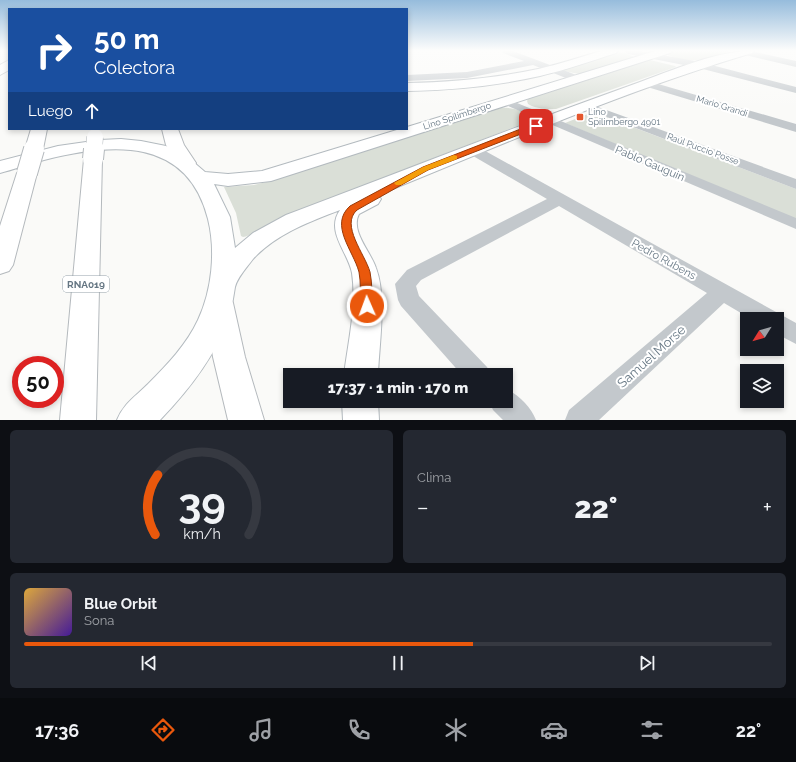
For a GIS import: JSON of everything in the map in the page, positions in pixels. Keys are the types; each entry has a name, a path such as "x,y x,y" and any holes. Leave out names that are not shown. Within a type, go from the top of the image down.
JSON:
{"main road":[{"path":"408,86 480,82 541,71"},
{"name":"Lino Spilimbergo","path":"0,167 53,153 88,147 114,145 136,146 160,150 193,170 228,180 264,176 599,71"},
{"path":"135,420 163,393 194,356 212,323 221,294 233,266 246,251 260,239 277,229 473,150 685,71"},
{"path":"0,265 39,130"},
{"path":"170,130 176,145 210,195 218,216 224,253 225,268 221,294 228,350 246,420"},
{"name":"RNA019","path":"79,415 94,142"},
{"path":"362,368 367,306 366,282 362,263 347,230 346,218 348,212 354,208 426,169"},
{"path":"360,408 361,420"}],"street":[{"path":"408,78 467,75 490,71"},
{"path":"554,71 575,78"},
{"path":"722,71 796,90"},
{"name":"Mario Grandi","path":"648,84 796,128"},
{"name":"Pablo Gauguin","path":"505,101 796,224"},
{"name":"Raúl Puccio Posse","path":"587,106 796,184"},
{"name":"Pedro Rubens","path":"473,150 558,200 758,312"},
{"path":"472,368 409,300 405,284 414,275 558,200"},
{"name":"Samuel Morse","path":"579,420 723,292"},
{"path":"784,327 796,334"},
{"path":"510,408 522,420"}],"shaded area":[{"path":"564,71 590,71 579,74"},
{"path":"617,71 666,71 556,109 545,109 531,106 528,104 528,99"},
{"path":"498,108 516,109 525,113 531,119 530,121 282,217 257,232 243,237 241,236 236,213 224,187 254,185 278,179"},
{"path":"593,112 796,189 796,220 565,123"}],"slow traffic":[{"path":"398,183 426,169 454,158"}],"place":[{"name":"Lino Spilimbergo 4901","path":"580,117"}],"route":[{"path":"367,306 362,263 349,236 345,223 348,212 426,169 536,126"}]}
